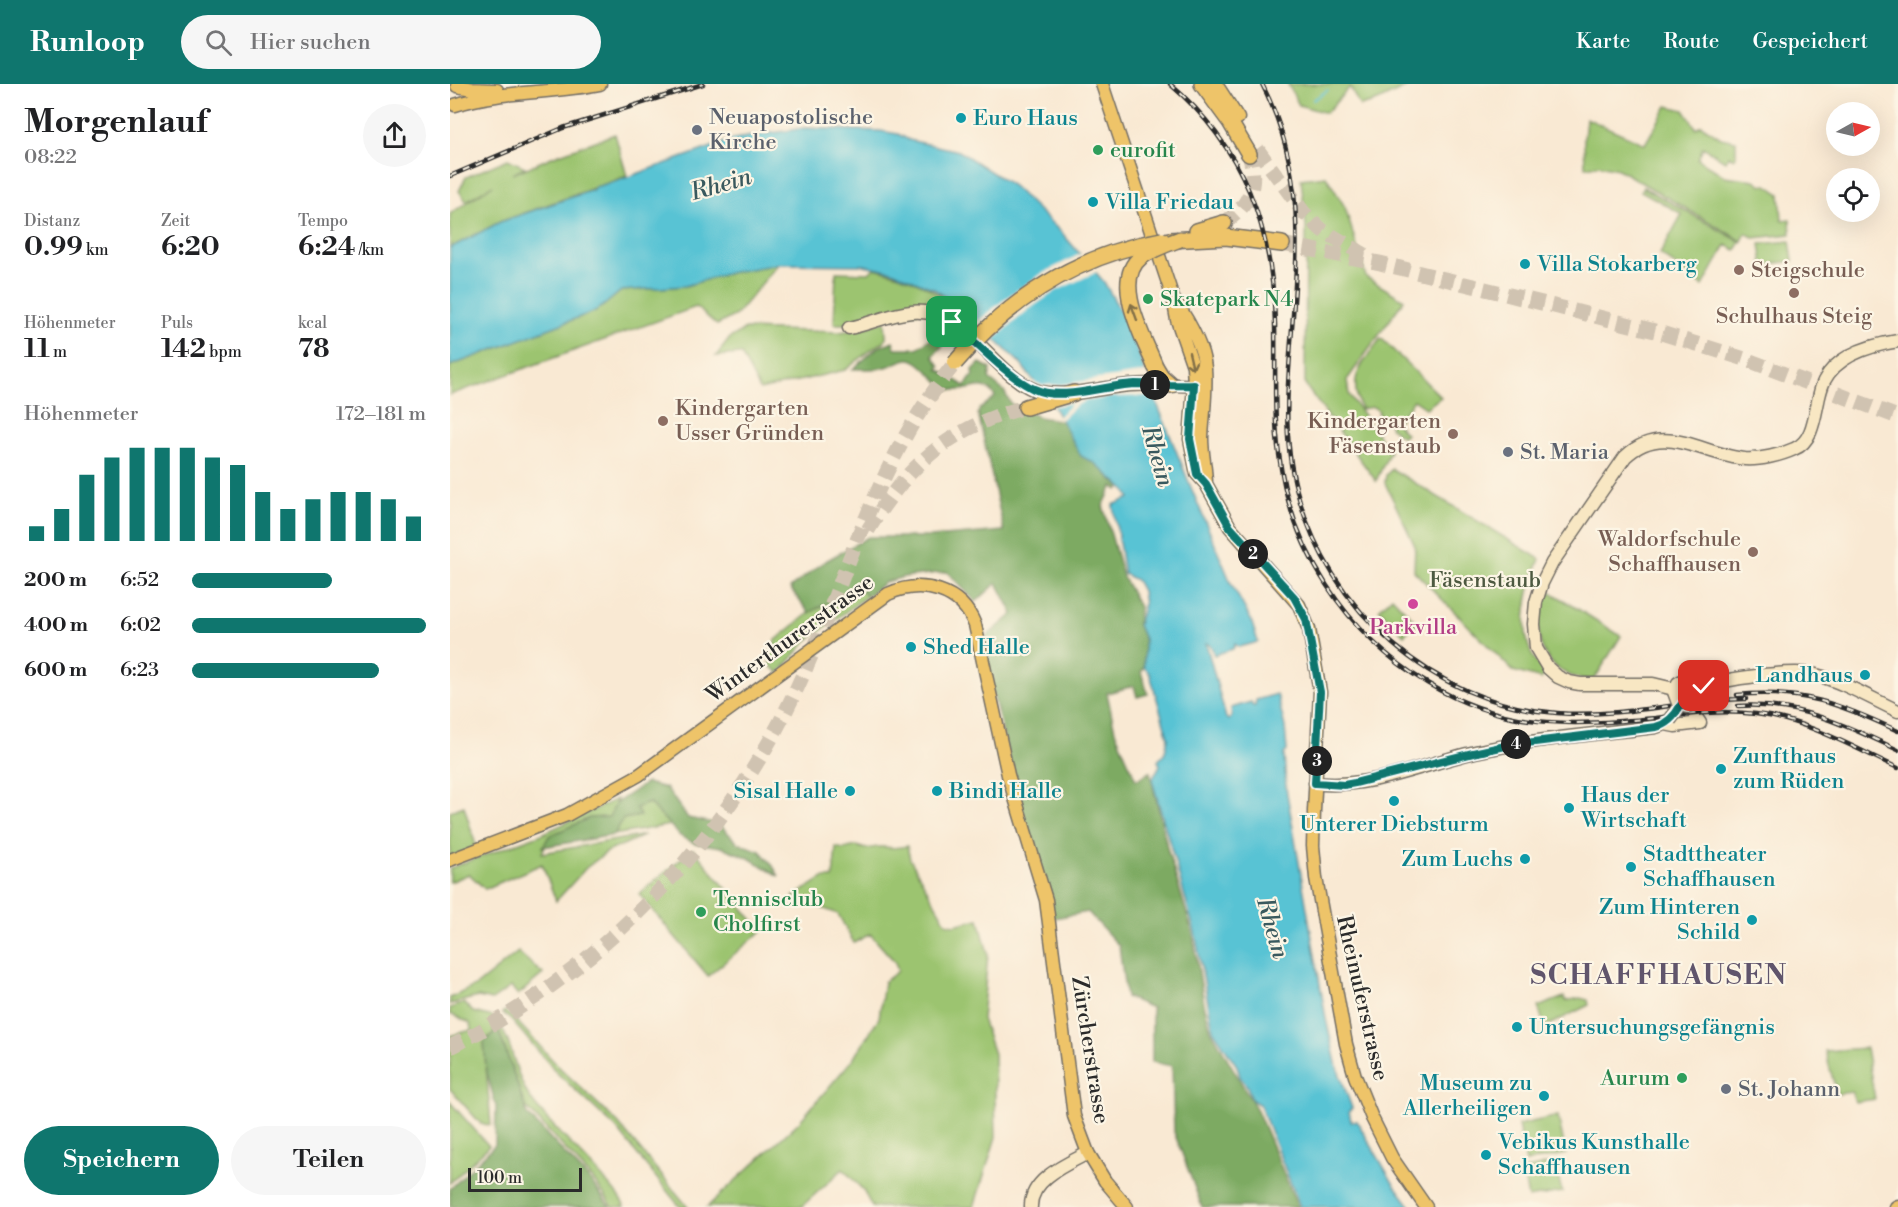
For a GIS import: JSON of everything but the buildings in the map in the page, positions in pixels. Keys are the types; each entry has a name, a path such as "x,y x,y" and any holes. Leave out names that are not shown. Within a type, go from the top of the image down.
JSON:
{"highway":[{"path":"1195,84 1217,93"},
{"path":"1203,84 1217,93 1230,122 1253,152 1238,118"},
{"path":"1163,385 1131,304 1128,280 1133,267 1141,257 1182,237 1224,223"},
{"path":"955,363 1005,312 1052,279 1088,261 1115,251 1182,237 1236,238 1282,244"},
{"path":"1028,406 1074,393"}],"main road":[{"path":"452,106 472,100 600,84"},
{"name":"Rheinuferstrasse","path":"1102,84 1200,385 1190,439 1197,474 1206,484 1230,527 1294,597 1306,619 1320,692 1313,846 1316,878 1348,1051 1363,1096 1377,1128 1392,1158 1426,1207"},
{"path":"455,85 472,89 528,93"},
{"path":"452,106 460,96 455,85"},
{"path":"1217,93 1238,118"},
{"name":"Winterthurerstrasse","path":"450,860 567,815 616,789 639,775 880,598 904,588 921,586 942,590 955,597 968,610 975,625 1008,775 1044,890 1050,921"},
{"name":"Zürcherstrasse","path":"1050,921 1072,1104 1088,1153 1105,1181 1127,1207"}],"street":[{"path":"849,328 913,311 943,317 952,322 1013,375 1032,388 1045,392 1074,393 1118,386 1200,385"},
{"path":"1674,691 1648,684 1580,684 1564,680 1548,668 1536,648 1534,624 1539,591 1552,563 1625,457 1637,446 1656,440 1675,441 1749,459 1795,449 1808,438 1819,394 1828,375 1840,364 1864,349 1898,342"},
{"path":"1701,689 1722,681 1808,673 1831,680 1898,711"},
{"path":"1668,722 1675,726 1692,713 1699,702 1701,689 1695,681 1686,679 1678,683 1674,691 1675,699 1692,713"},
{"path":"1315,783 1344,785 1355,783 1510,745 1656,727 1692,713"},
{"path":"1031,1207 1033,1195 1046,1178 1088,1153"}],"green space":[{"path":"1288,84 1412,84 1378,101 1360,106 1350,87 1326,113 1299,105"},
{"path":"1667,106 1684,110 1696,128 1701,125 1721,138 1736,141 1734,159 1729,156 1725,161 1703,147 1698,159 1724,176 1755,180 1780,194 1782,220 1790,219 1791,234 1754,238 1746,233 1742,241 1618,169 1599,165 1585,167 1586,118 1645,144"},
{"path":"615,134 627,176 500,222 450,248 450,214 493,185 466,201 459,191 466,177 508,159 525,167 513,174"},
{"path":"1326,176 1345,207 1366,277 1404,300 1347,380 1349,395 1390,451 1376,481 1305,385 1306,227 1301,179"},
{"path":"1643,187 1741,242 1736,250 1726,245 1703,286 1660,254 1682,214 1641,191"},
{"path":"1790,241 1793,261 1763,265 1760,244"},
{"path":"778,264 736,315 717,325 696,307 450,395 450,366 593,312 621,291 685,286 729,273"},
{"path":"874,268 888,271 926,287 949,301 971,319 964,326 935,309 834,324 836,272 869,273"},
{"path":"885,321 884,342 845,370 760,390 741,354 716,356 730,338 745,329 839,332 860,329"},
{"path":"933,337 947,341 933,356 940,366 938,369 965,386 973,375 972,371 980,363 991,369 989,379 1004,391 1011,404 1039,417 1063,421 1081,456 1096,464 1120,487 1118,490 1113,486 1103,506 1123,577 1139,607 1138,625 1144,639 1144,667 1141,672 1148,694 1137,697 1134,686 1107,693 1115,731 1136,780 1150,772 1168,851 1193,934 1204,1004 1211,1030 1257,1110 1298,1207 1202,1207 1174,1132 1172,1066 1152,1062 1152,1008 1126,997 1119,946 1088,912 1049,919 980,642 1013,614 997,583 976,602 947,572 904,577 886,582 867,596 860,588 847,592 809,613 790,588 824,562 868,537 931,537 1004,531 978,413 995,397 991,391 982,387 959,390 947,388 918,363 908,359 882,368 853,369 877,348 893,341 895,348 917,348"},
{"path":"1381,338 1441,397 1426,408 1414,400 1396,423 1406,434 1403,437 1390,427 1391,425 1373,407 1361,409 1357,397 1356,379 1359,371"},
{"name":"Fäsenstaub","path":"1392,469 1540,559 1532,582 1525,618 1527,642 1531,653 1545,673 1541,679 1513,671 1414,571 1415,546 1385,483 1386,475"},
{"path":"860,588 867,596 807,641 779,673 770,665 775,641 809,613 847,592"},
{"path":"1546,589 1621,636 1594,680 1568,674 1547,658 1540,641 1538,628"},
{"path":"1392,597 1417,623 1404,635 1379,609"},
{"path":"646,783 666,788 688,818 719,824 738,843 760,851 779,876 747,857 721,847 694,843 680,836 649,803 636,808 640,816 623,819 614,835 543,847 549,836 589,818 609,817 616,803"},
{"path":"617,799 610,817 590,818 549,836 542,853 645,835 607,852 586,868 556,901 542,864 485,889 469,874 450,882 450,868 542,834"},
{"path":"649,803 670,825 614,835 623,819 640,816 635,808"},
{"path":"464,806 477,849 450,860 450,811"},
{"path":"857,846 867,849 907,846 910,859 946,923 954,925 979,919 988,954 982,1019 994,1054 996,1137 974,1207 872,1207 863,1190 843,1169 801,1207 707,1207 799,1122 853,1059 879,1018 884,982 898,971 895,962 870,934 854,943 838,914 793,897 823,878 833,878 836,847 843,849"},
{"name":"Tennisclub Cholfirst","path":"693,849 762,931 708,976 639,894"},
{"path":"518,952 543,974 518,995 511,987 492,1000 478,997 450,1004 450,998 477,985"},
{"path":"1564,997 1566,1001 1580,998 1588,1000 1589,1005 1547,1026 1544,1024 1538,1007"},
{"path":"464,1003 473,1012 494,1017 494,1032 484,1042 491,1125 481,1124 450,1089 450,1038 471,1030 470,1023 450,1014 450,1008"},
{"path":"505,1011 618,1123 688,1207 680,1207 616,1128 558,1074 512,1021 502,1013"},
{"path":"498,1022 508,1042 522,1083 533,1102 612,1188 625,1207 613,1207 592,1178 525,1106 498,1028"},
{"path":"498,1029 528,1115 590,1180 610,1207 450,1207 450,1189 495,1145 496,1107 486,1069 484,1042"},
{"path":"1866,1048 1875,1099 1855,1102 1852,1092 1837,1094 1825,1051"},
{"path":"450,1102 489,1146 450,1183"},
{"path":"1558,1116 1566,1154 1526,1162 1518,1125"},
{"path":"1549,1164 1551,1176 1558,1175 1562,1192 1528,1198 1523,1170"}],"water":[{"name":"Rhein","path":"804,128 880,131 959,151 1013,186 1062,233 1104,282 1129,326 1190,485 1231,583 1251,620 1258,642 1239,647 1235,644 1233,649 1214,655 1211,646 1206,643 1226,718 1229,720 1232,716 1231,708 1251,702 1255,706 1256,700 1277,694 1285,727 1286,788 1326,1019 1337,1067 1352,1108 1349,1111 1351,1121 1357,1121 1393,1183 1411,1207 1300,1207 1260,1105 1252,1100 1237,1066 1213,1030 1195,933 1152,780 1160,765 1158,761 1165,752 1168,738 1150,674 1144,667 1144,639 1138,625 1144,604 1142,591 1136,580 1124,574 1113,505 1130,498 1125,490 1096,464 1081,456 1056,411 1020,363 956,304 934,289 892,271 864,265 778,264 729,273 685,286 621,291 593,312 450,366 450,248 500,222 734,139"}],"pier":[{"path":"1082,253 1099,271 1056,291 1028,310 992,341 973,325 1041,274"},
{"path":"1147,372 1155,400 1147,396 1112,397 1085,401 1059,421 1057,418 1072,403 1049,407 1027,378 1041,385 1058,385"}],"waterway":[{"path":"1313,100 1328,90"}],"tunnel":[{"path":"1257,149 1304,213 1322,230 1367,256"},
{"path":"1224,223 1241,209 1250,193 1253,176 1249,154"},
{"path":"1282,244 1380,263 1655,331 1745,359 1898,417"},
{"path":"450,1047 508,1015 563,977 615,934 663,887 706,836 745,781 779,723 808,663 888,470 929,398 955,363"},
{"path":"868,530 899,486 934,451 975,425 1026,407"}],"railway":[{"path":"450,176 563,128 703,84"},
{"path":"1170,84 1196,109 1217,135 1250,192 1268,255 1273,289 1276,422 1285,489 1295,523 1309,555 1347,614 1371,640 1427,683 1456,698 1511,717 1538,721 1595,723 1706,713 1756,714 1811,728 1898,768"},
{"path":"1262,84 1278,121 1288,158 1294,195 1296,269 1287,412 1291,465 1297,491 1312,534 1333,575 1360,611 1392,643 1428,670 1468,691 1511,706 1581,714 1746,699"},
{"path":"1737,695 1781,694 1820,701 1858,713 1898,731"},
{"path":"1738,706 1781,708 1821,717 1898,750"}],"place":[{"name":"Euro Haus","path":"961,118"},
{"name":"Neuapostolische Kirche","path":"697,130"},
{"name":"eurofit","path":"1098,150"},
{"name":"Villa Friedau","path":"1093,202"},
{"name":"Villa Stokarberg","path":"1525,264"},
{"name":"Steigschule","path":"1739,270"},
{"name":"Schulhaus Steig","path":"1794,293"},
{"name":"Skatepark N4","path":"1148,299"},
{"name":"Kindergarten Usser Gründen","path":"663,421"},
{"name":"Kindergarten Fäsenstaub","path":"1453,434"},
{"name":"St. Maria","path":"1508,452"},
{"name":"Waldorfschule Schaffhausen","path":"1753,552"},
{"name":"Parkvilla","path":"1413,604"},
{"name":"Shed Halle","path":"911,647"},
{"name":"Landhaus","path":"1865,675"},
{"name":"Zunfthaus zum Rüden","path":"1721,769"},
{"name":"Sisal Halle","path":"850,791"},
{"name":"Bindi Halle","path":"937,791"},
{"name":"Unterer Diebsturm","path":"1394,801"},
{"name":"Haus der Wirtschaft","path":"1569,808"},
{"name":"Zum Luchs","path":"1525,859"},
{"name":"Stadttheater Schaffhausen","path":"1631,867"},
{"name":"Tennisclub Cholfirst","path":"701,912"},
{"name":"Zum Hinteren Schild","path":"1752,920"},
{"name":"Untersuchungsgefängnis","path":"1517,1027"},
{"name":"Aurum","path":"1682,1078"},
{"name":"St. Johann","path":"1726,1089"},
{"name":"Museum zu Allerheiligen","path":"1544,1096"},
{"name":"Vebikus Kunsthalle Schaffhausen","path":"1486,1155"}],"district":[{"name":"SCHAFFHAUSEN","path":"1659,975"}],"route":[{"path":"952,322 1013,375 1036,390 1074,393 1134,384 1194,385 1190,439 1197,474 1206,484 1230,527 1294,597 1306,619 1320,692 1315,783 1344,785 1510,745 1656,727 1670,720 1681,705 1690,707 1698,703 1702,691 1700,687 1704,686"}]}
